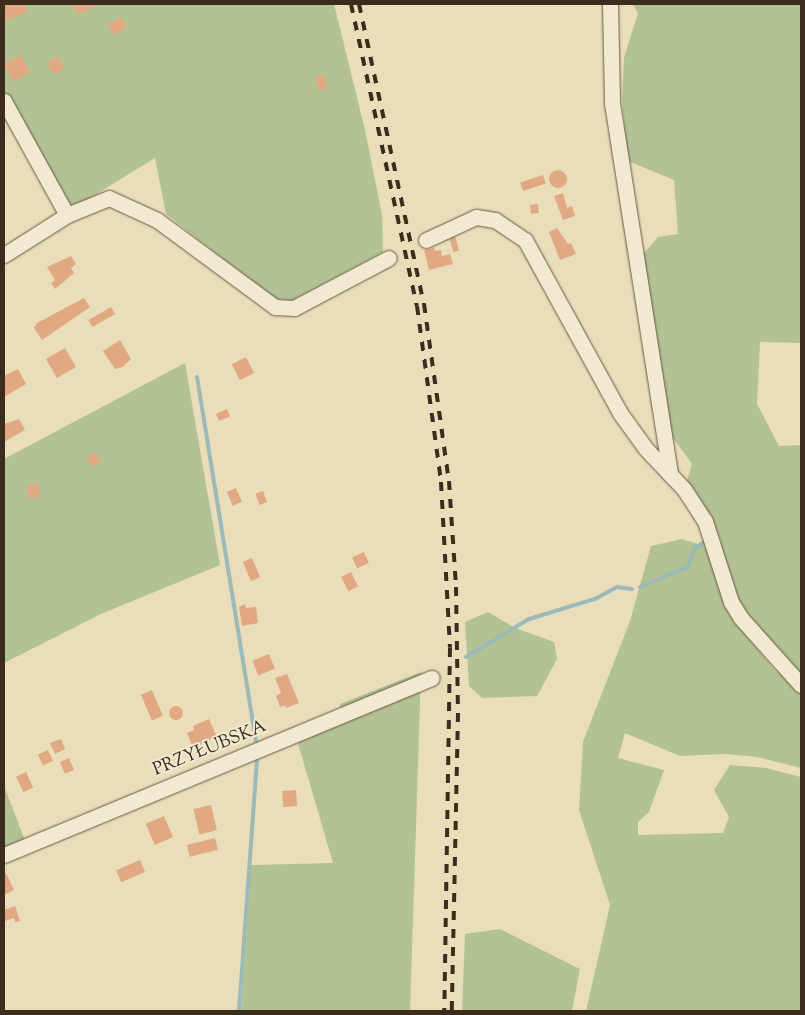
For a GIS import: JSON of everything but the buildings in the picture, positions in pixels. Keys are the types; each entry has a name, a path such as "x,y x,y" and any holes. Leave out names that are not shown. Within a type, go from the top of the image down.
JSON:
{"street":[{"path":"610,4 612,103 670,474"},
{"path":"4,101 67,215"},
{"path":"4,255 67,215 109,198 128,204 157,220 275,307 294,308 389,258"},
{"path":"426,240 476,217 496,220 518,233 525,240 620,414 646,449 670,474 705,521 730,602 741,618 801,685"},
{"name":"PRZYŁUBSKA","path":"4,856 432,678"}],"green space":[{"path":"4,4 334,4 365,130 382,215 383,252 291,301 273,298 166,214 155,158 72,209 4,91"},
{"path":"633,4 801,4 801,343 760,342 757,404 779,446 801,445 801,768 757,757 726,754 680,756 625,733 618,758 664,770 649,812 638,822 638,835 723,833 729,817 714,790 730,765 766,768 801,777 801,1011 586,1011 610,905 579,810 583,742 630,621 651,546 682,539 711,548 736,623 779,675 770,653 741,618 725,568 720,538 685,487 692,464 671,435 643,254 658,237 678,234 674,180 628,161 622,101 624,58 638,13"},
{"path":"185,363 220,565 101,614 4,663 4,459"},
{"path":"488,612 515,628 554,642 557,659 537,696 482,698 469,686 465,622"},
{"path":"421,672 410,1011 241,1011 251,865 333,863 297,740 341,720 340,704"},
{"path":"4,786 26,843 4,852"},
{"path":"500,929 580,969 572,1011 462,1011 465,934"}],"waterway":[{"path":"197,377 256,741"},
{"path":"640,587 687,567 695,548 703,543 709,543"},
{"path":"466,657 529,619 595,599 617,587 632,589"},
{"path":"239,1011 257,761"}],"railway":[{"path":"351,4 417,306 441,482 450,648 444,1011"},
{"path":"359,4 424,304 449,481 456,587 458,713 452,1011"}]}
